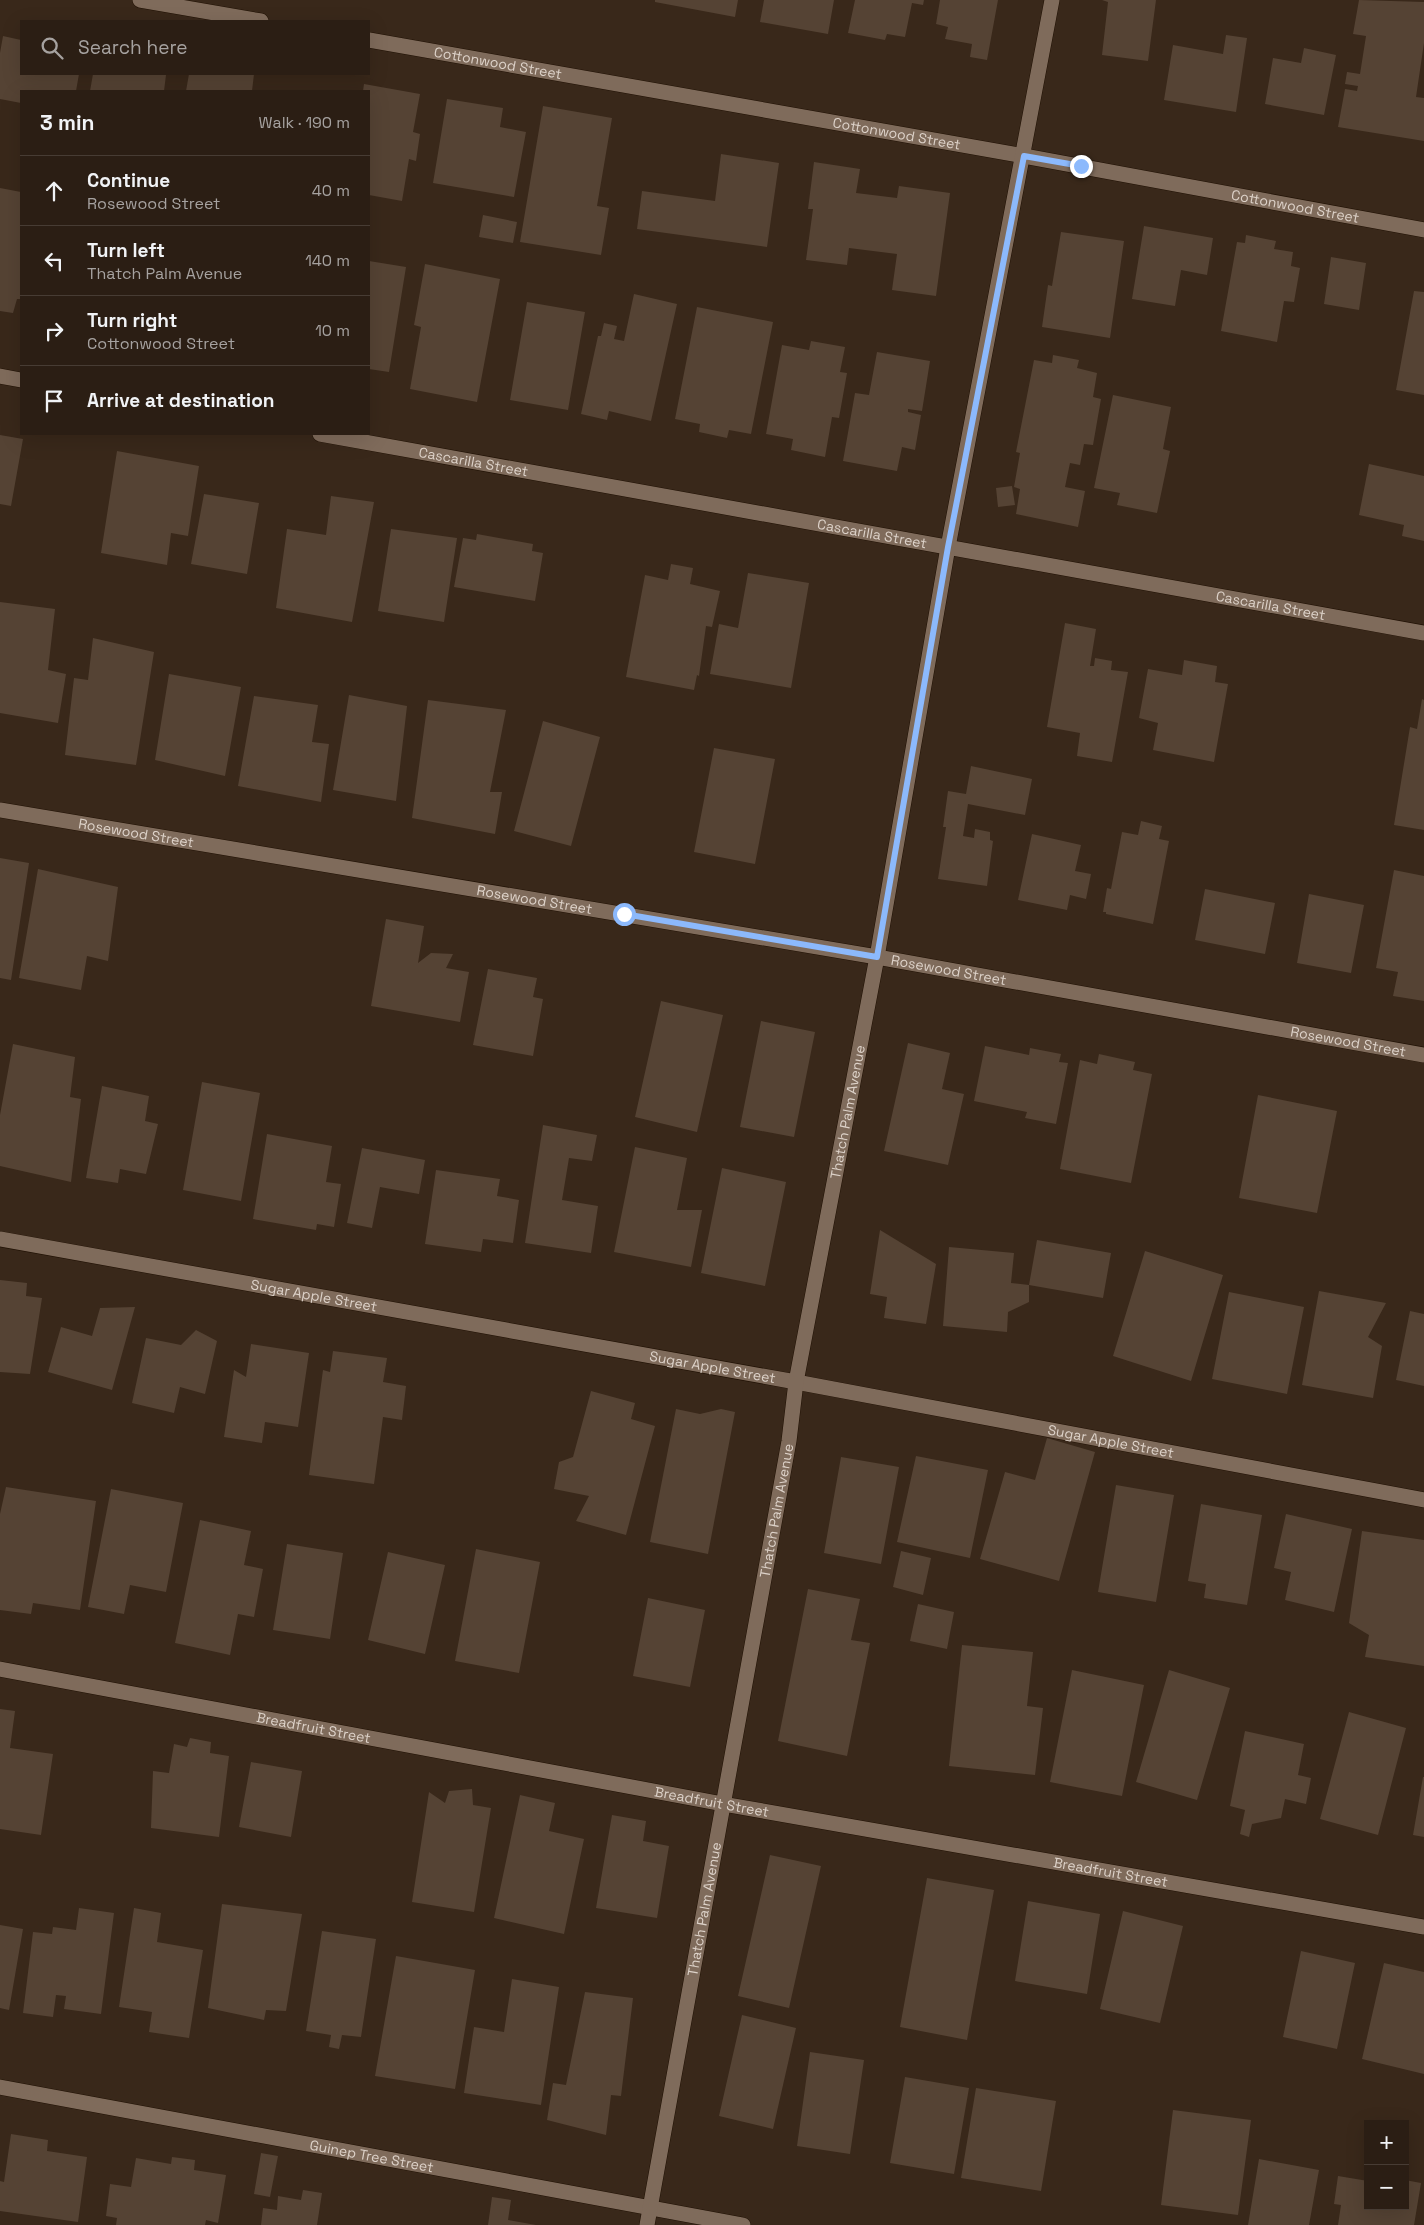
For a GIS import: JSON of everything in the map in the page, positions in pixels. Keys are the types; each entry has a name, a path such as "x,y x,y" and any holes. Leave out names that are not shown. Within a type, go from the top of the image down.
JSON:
{"street":[{"path":"140,0 255,20"},
{"name":"Thatch Palm Avenue","path":"647,2225 789,1441 796,1382 877,957 948,547 1024,156 1052,0"},
{"name":"Cottonwood Street","path":"370,40 1024,156 1424,230"},
{"path":"0,376 20,380"},
{"name":"Cascarilla Street","path":"326,435 1424,633"},
{"name":"Rosewood Street","path":"0,810 877,957 1424,1055"},
{"name":"Sugar Apple Street","path":"0,1240 796,1382 1424,1500"},
{"name":"Breadfruit Street","path":"0,1669 723,1804 1424,1928"},
{"name":"Guinep Tree Street","path":"0,2087 743,2225"}],"building":[{"path":"655,0 738,0 735,17 655,2"},
{"path":"764,0 834,0 828,34 760,22"},
{"path":"855,0 924,0 923,5 912,3 905,37 887,34 885,40 848,33"},
{"path":"940,0 998,0 987,60 970,57 972,44 945,39 948,27 936,24"},
{"path":"1102,0 1156,0 1148,61 1102,55 1108,2"},
{"path":"1359,0 1424,2 1424,43 1416,97 1424,98 1424,141 1338,127 1345,89 1357,91 1358,86 1345,84 1347,72 1360,74 1366,36 1353,34"},
{"path":"1226,35 1247,38 1236,112 1164,100 1173,45 1223,54"},
{"path":"3,36 20,40 20,75 79,75 76,90 20,90 20,103 0,99 0,53"},
{"path":"1304,48 1336,55 1324,115 1265,104 1273,58 1301,63"},
{"path":"93,75 166,75 164,90 90,90"},
{"path":"189,75 254,75 252,90 186,90"},
{"path":"364,84 420,94 413,132 420,134 416,161 409,159 402,201 370,195 370,90 363,90"},
{"path":"447,99 503,108 500,127 526,132 514,197 433,183"},
{"path":"543,106 612,118 597,206 609,208 601,255 520,242"},
{"path":"721,154 779,163 767,247 637,229 642,191 715,201"},
{"path":"814,162 860,169 856,193 897,198 899,186 950,193 936,296 892,290 897,254 849,248 847,265 806,260 813,209 808,209"},
{"path":"0,188 20,192 20,299 17,299 13,313 0,311"},
{"path":"483,215 517,222 513,243 479,237"},
{"path":"1144,226 1213,238 1207,275 1181,270 1175,306 1132,299"},
{"path":"1061,232 1124,241 1110,338 1042,327 1048,285 1052,286"},
{"path":"1246,235 1276,241 1274,249 1293,252 1291,266 1300,268 1294,302 1284,301 1277,342 1221,331 1237,242 1245,243"},
{"path":"1331,257 1366,263 1359,310 1324,304"},
{"path":"370,261 406,267 389,372 370,369"},
{"path":"425,264 500,279 477,402 410,389 421,327 414,325"},
{"path":"1414,291 1424,292 1424,395 1396,390"},
{"path":"634,294 677,304 651,421 609,411 607,420 581,414 598,336 601,336 604,323 617,326 614,339 624,341"},
{"path":"527,302 585,312 568,410 510,400"},
{"path":"697,307 773,322 751,434 729,430 727,438 699,432 700,424 675,419"},
{"path":"811,341 845,347 840,372 847,373 839,418 832,417 825,457 791,450 793,439 766,434 782,345 809,350"},
{"path":"877,352 930,361 922,411 908,409 908,412 921,415 915,450 902,447 897,471 843,461 855,393 869,395"},
{"path":"1053,355 1079,360 1077,368 1097,373 1093,397 1101,399 1093,445 1084,444 1080,465 1070,463 1065,487 1085,491 1078,527 1016,514 1020,489 1014,487 1020,453 1016,452 1034,360 1052,363"},
{"path":"1113,395 1171,407 1163,449 1170,451 1157,513 1117,505 1120,493 1094,488"},
{"path":"0,435 23,439 11,506 0,504"},
{"path":"117,451 199,466 188,536 171,533 167,565 101,553"},
{"path":"1369,464 1424,476 1424,541 1402,536 1404,525 1359,515"},
{"path":"1012,486 1015,505 998,507 996,488"},
{"path":"204,494 259,503 247,574 191,564"},
{"path":"331,496 374,502 352,622 276,608 287,529 326,535"},
{"path":"391,529 457,538 444,622 378,611"},
{"path":"477,534 533,544 532,551 543,553 535,601 454,587 463,538 476,540"},
{"path":"671,564 693,568 690,584 720,591 712,627 706,626 699,676 697,675 694,690 626,677 645,575 668,580"},
{"path":"748,573 809,583 791,688 710,674 719,624 738,628"},
{"path":"0,602 55,609 48,670 66,674 58,723 0,713"},
{"path":"1065,623 1096,629 1090,666 1094,666 1095,658 1112,661 1111,670 1128,672 1112,762 1077,756 1080,733 1047,727"},
{"path":"93,638 154,652 136,765 65,755 74,678 88,680"},
{"path":"1184,660 1217,666 1215,682 1228,684 1214,762 1153,750 1158,723 1139,718 1148,669 1182,675"},
{"path":"169,674 241,687 225,776 155,760"},
{"path":"349,695 407,706 396,801 333,790"},
{"path":"254,696 318,705 312,742 329,744 321,802 238,786"},
{"path":"1422,699 1424,700 1424,830 1394,825 1410,727 1417,729"},
{"path":"428,700 506,710 490,792 502,792 495,834 412,818"},
{"path":"543,721 600,737 571,846 514,831"},
{"path":"714,748 775,759 755,864 694,852"},
{"path":"971,766 1032,779 1025,815 968,804 963,836 974,838 975,829 990,832 990,840 993,841 987,886 938,879 946,827 943,827 948,791 966,794"},
{"path":"1141,821 1162,826 1159,839 1169,841 1153,924 1103,912 1107,888 1111,889 1122,832 1138,835"},
{"path":"1032,834 1081,845 1075,871 1091,874 1086,899 1070,895 1067,910 1018,900"},
{"path":"0,858 29,863 11,980 0,978"},
{"path":"38,869 118,887 108,961 87,956 81,990 19,978"},
{"path":"1394,870 1424,876 1424,1001 1393,996 1398,972 1376,968"},
{"path":"1205,889 1275,903 1265,954 1195,940"},
{"path":"1309,894 1364,905 1351,973 1297,963"},
{"path":"386,919 424,926 418,963 431,953 453,954 446,968 469,972 460,1022 371,1006"},
{"path":"488,969 537,978 533,997 543,999 533,1056 473,1045"},
{"path":"661,1001 723,1015 697,1132 635,1117"},
{"path":"761,1021 815,1032 794,1137 740,1127"},
{"path":"908,1043 950,1053 942,1089 964,1094 948,1165 884,1151"},
{"path":"13,1044 75,1057 70,1097 81,1099 71,1182 0,1166 0,1115"},
{"path":"985,1046 1029,1055 1030,1048 1061,1054 1059,1062 1068,1063 1056,1124 1025,1118 1027,1112 974,1101"},
{"path":"1099,1054 1135,1062 1133,1070 1152,1074 1131,1183 1060,1169 1080,1060 1097,1064"},
{"path":"202,1082 260,1093 241,1201 183,1190"},
{"path":"102,1086 149,1096 145,1121 158,1124 146,1174 120,1169 118,1183 86,1178"},
{"path":"1258,1095 1337,1111 1317,1213 1239,1198"},
{"path":"543,1125 597,1135 592,1161 569,1158 562,1200 598,1206 591,1253 525,1243"},
{"path":"267,1134 332,1146 326,1182 341,1184 334,1227 317,1224 316,1230 253,1219"},
{"path":"635,1147 687,1158 677,1210 702,1210 691,1267 614,1252"},
{"path":"362,1148 425,1160 419,1194 380,1187 372,1228 347,1223"},
{"path":"722,1168 786,1182 765,1286 701,1273"},
{"path":"436,1170 500,1179 497,1196 519,1200 513,1243 483,1239 481,1252 425,1244"},
{"path":"880,1230 936,1264 926,1324 884,1318 887,1297 870,1294"},
{"path":"1037,1240 1111,1253 1103,1298 1029,1285"},
{"path":"949,1247 1014,1253 1011,1283 1029,1285 1029,1302 1008,1312 1007,1332 943,1326"},
{"path":"1145,1251 1223,1275 1191,1381 1113,1356"},
{"path":"0,1280 27,1283 26,1296 42,1298 30,1374 0,1372"},
{"path":"1319,1291 1386,1303 1368,1337 1382,1346 1373,1398 1302,1385"},
{"path":"1229,1292 1304,1307 1287,1394 1212,1379"},
{"path":"135,1307 112,1390 48,1372 61,1327 92,1336 100,1308"},
{"path":"1410,1311 1424,1314 1424,1386 1396,1380"},
{"path":"196,1330 217,1341 205,1394 180,1387 174,1413 132,1403 146,1338 181,1345"},
{"path":"251,1344 309,1353 298,1427 265,1422 262,1443 224,1437 234,1370 246,1377"},
{"path":"333,1351 387,1358 383,1382 406,1386 402,1420 383,1417 374,1484 309,1475 323,1370 330,1372"},
{"path":"591,1391 635,1403 631,1419 655,1426 626,1535 576,1521 589,1496 554,1489 559,1462 573,1457"},
{"path":"676,1409 700,1414 721,1409 735,1412 708,1554 650,1542"},
{"path":"1047,1438 1095,1452 1059,1581 980,1559 1005,1472 1035,1480"},
{"path":"916,1456 988,1470 970,1558 897,1542"},
{"path":"841,1457 899,1467 881,1564 824,1553"},
{"path":"1116,1485 1174,1495 1156,1602 1098,1592"},
{"path":"6,1487 96,1501 80,1610 33,1603 31,1614 0,1610 0,1514"},
{"path":"111,1489 183,1503 166,1592 130,1585 124,1614 88,1607"},
{"path":"1201,1504 1262,1515 1247,1605 1204,1598 1206,1584 1188,1581"},
{"path":"1286,1514 1352,1529 1334,1612 1285,1600 1291,1572 1274,1568"},
{"path":"200,1520 251,1531 244,1565 263,1569 254,1617 238,1614 230,1655 175,1643"},
{"path":"1362,1531 1424,1540 1424,1666 1365,1657 1369,1635 1349,1623"},
{"path":"287,1544 343,1553 330,1639 273,1630"},
{"path":"476,1549 540,1562 519,1673 455,1661"},
{"path":"901,1551 931,1558 923,1595 893,1587"},
{"path":"388,1552 445,1565 425,1654 368,1640"},
{"path":"808,1589 860,1599 851,1640 870,1643 847,1756 778,1741"},
{"path":"648,1598 705,1610 690,1687 633,1676"},
{"path":"918,1604 954,1612 947,1649 910,1641"},
{"path":"962,1645 1033,1652 1027,1706 1043,1708 1035,1775 949,1766"},
{"path":"1072,1670 1144,1685 1122,1796 1050,1782"},
{"path":"1169,1670 1230,1688 1197,1800 1136,1782"},
{"path":"0,1709 15,1711 10,1748 53,1754 41,1835 0,1829"},
{"path":"1349,1712 1406,1728 1378,1835 1320,1819"},
{"path":"1245,1731 1304,1744 1298,1775 1311,1778 1306,1804 1285,1799 1281,1818 1252,1824 1249,1837 1240,1834 1245,1810 1230,1806"},
{"path":"190,1738 211,1742 210,1753 229,1756 219,1837 151,1828 153,1771 169,1773 174,1744 187,1747"},
{"path":"251,1762 302,1771 291,1837 239,1827"},
{"path":"1424,1777 1424,1837 1413,1835"},
{"path":"472,1789 473,1805 491,1808 474,1912 412,1902 429,1792 445,1803 449,1791"},
{"path":"520,1795 555,1803 549,1831 584,1839 564,1934 494,1918"},
{"path":"612,1815 646,1821 643,1841 669,1846 657,1918 596,1908"},
{"path":"770,1855 821,1866 789,2008 738,1996"},
{"path":"927,1878 994,1890 967,2040 900,2027"},
{"path":"1028,1901 1100,1914 1087,1994 1015,1981"},
{"path":"222,1904 302,1914 286,2011 266,2010 264,2020 208,2008"},
{"path":"79,1908 114,1913 101,2014 64,2009 66,1996 56,1995 53,2017 23,2013 33,1932 52,1934 53,1927 76,1930"},
{"path":"134,1908 161,1913 157,1942 203,1950 189,2038 149,2032 152,2012 119,2007"},
{"path":"1123,1911 1183,1926 1160,2023 1100,2009"},
{"path":"0,1925 23,1929 9,2010 0,2008"},
{"path":"322,1931 376,1939 361,2037 342,2035 339,2049 329,2047 331,2035 306,2031"},
{"path":"1301,1951 1355,1963 1337,2049 1283,2037"},
{"path":"396,1956 475,1970 455,2089 375,2076"},
{"path":"1384,1963 1424,1972 1424,2074 1362,2059"},
{"path":"512,1979 559,1987 541,2105 464,2093 474,2027 504,2032"},
{"path":"585,1992 633,1998 621,2096 611,2095 606,2135 547,2120 553,2083 566,2085"},
{"path":"742,2015 796,2028 773,2129 719,2116"},
{"path":"810,2052 864,2060 850,2154 797,2146"},
{"path":"905,2077 969,2088 954,2174 890,2163"},
{"path":"976,2088 1056,2101 1041,2191 961,2178"},
{"path":"1173,2110 1251,2120 1238,2215 1161,2205"},
{"path":"11,2134 48,2140 47,2151 87,2157 78,2222 0,2211 0,2181 4,2182"},
{"path":"261,2153 278,2156 270,2197 254,2194"},
{"path":"172,2157 195,2160 194,2170 226,2175 218,2223 206,2220 205,2225 116,2225 117,2218 106,2216 110,2184 131,2187 136,2158 171,2164"},
{"path":"1259,2159 1319,2170 1309,2225 1248,2225"},
{"path":"1338,2176 1364,2180 1364,2210 1409,2210 1409,2181 1421,2183 1414,2225 1338,2225 1341,2205 1334,2204"},
{"path":"303,2190 322,2193 317,2225 261,2225 263,2208 277,2210 278,2196 301,2200"},
{"path":"492,2197 511,2200 508,2220 536,2225 488,2225"}],"route":[{"path":"624,914 877,957 948,547 1024,156 1081,166"}]}
